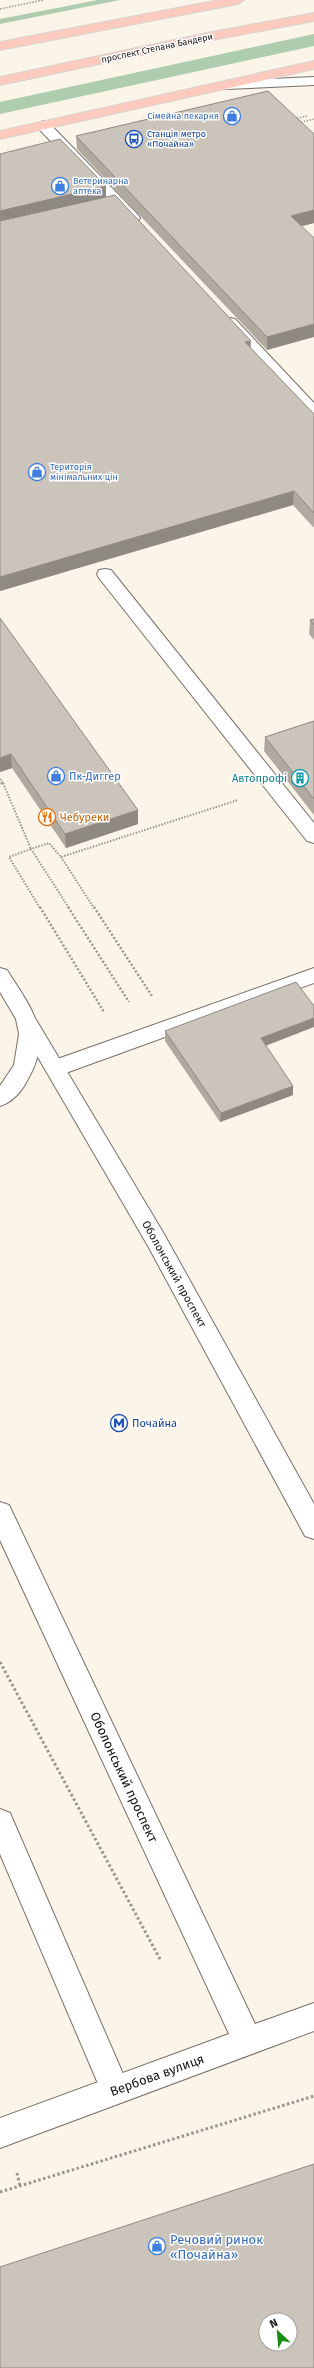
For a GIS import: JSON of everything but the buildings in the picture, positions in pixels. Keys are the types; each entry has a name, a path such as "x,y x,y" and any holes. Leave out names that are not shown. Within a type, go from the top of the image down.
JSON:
{"main road":[{"path":"0,46 238,0"},
{"name":"проспект Степана Бандери","path":"0,80 207,37 314,17"},
{"path":"0,135 226,86 314,65"}],"street":[{"path":"226,86 314,81"},
{"path":"44,125 140,225"},
{"path":"104,205 119,202"},
{"path":"222,313 314,412"},
{"path":"105,574 314,836"},
{"name":"Оболонський проспект","path":"0,975 160,1247 314,1528"},
{"path":"56,1068 314,975"},
{"name":"Оболонський проспект","path":"0,1098 22,1072 30,1048 28,1023"},
{"name":"Оболонський проспект","path":"0,1513 248,2042"},
{"path":"0,1822 115,2090"},
{"name":"Вербова вулиця","path":"0,2133 314,2017"}],"path":[{"path":"0,8 43,0"},
{"path":"291,120 314,114"},
{"path":"291,124 314,119"},
{"path":"0,779 31,849 133,1008"},
{"path":"61,857 276,789"},
{"path":"119,1045 107,1017 9,857 49,843 61,857 155,999"},
{"path":"0,1662 163,1964"},
{"path":"0,2192 314,2096"}],"green space":[{"path":"98,0 120,0 0,24 0,19"},
{"path":"314,34 314,46 0,114 0,102"}],"place":[{"name":"Сімейна пекарня","path":"232,116"},
{"name":"Станція метро «Почайна»","path":"134,139"},
{"name":"Ветеринарна аптека","path":"60,186"},
{"name":"Територія мінімальних цін","path":"37,472"},
{"name":"Пк-Диггер","path":"56,776"},
{"name":"Автопрофі","path":"300,778"},
{"name":"Чебуреки","path":"47,817"},
{"name":"Почайна","path":"119,1423"},
{"name":"Речовий ринок «Почайна»","path":"157,2246"}]}
